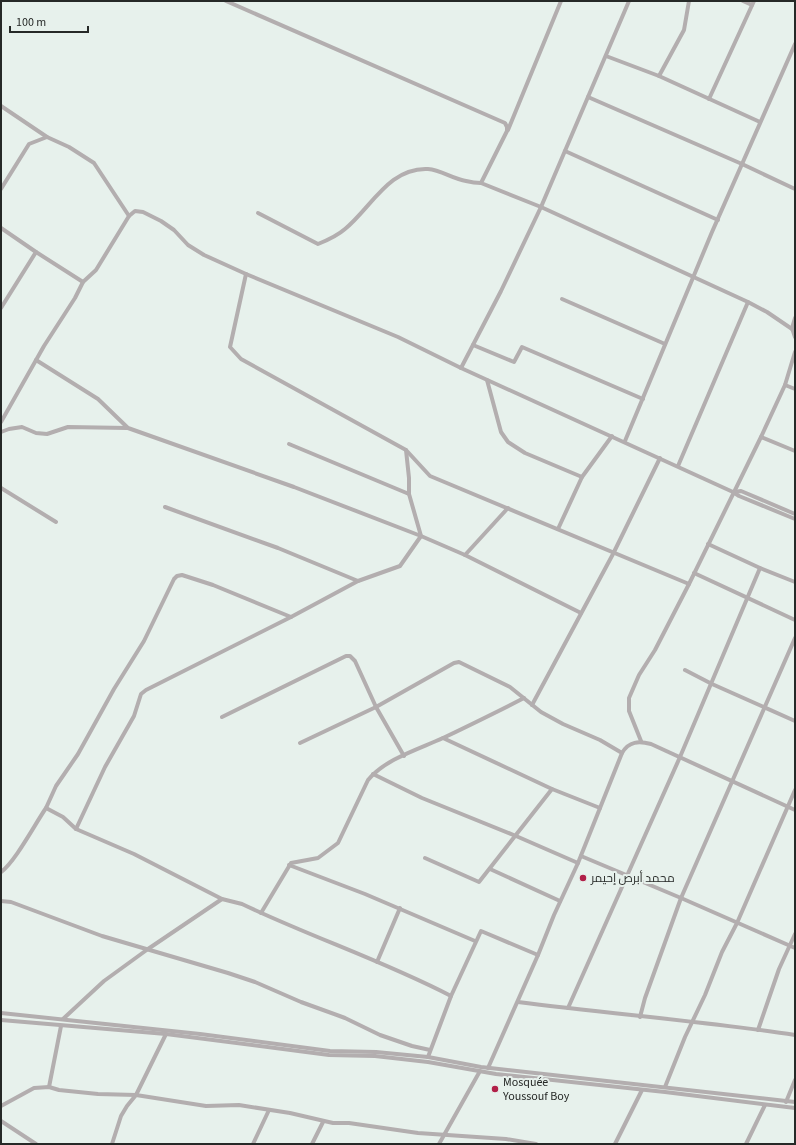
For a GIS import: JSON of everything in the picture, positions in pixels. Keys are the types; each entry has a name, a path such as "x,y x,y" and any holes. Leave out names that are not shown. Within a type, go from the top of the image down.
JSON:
{"street":[{"path":"226,1 505,124 507,131"},
{"path":"481,183 507,131 561,1"},
{"path":"461,368 501,291 541,206 629,1"},
{"path":"659,76 684,30 689,1"},
{"path":"709,99 753,3 744,1"},
{"path":"625,441 718,220 795,44"},
{"path":"606,56 659,76 760,122"},
{"path":"588,97 742,164 795,189"},
{"path":"1,106 47,137 69,147 94,163 129,216"},
{"path":"1,189 29,144 47,137"},
{"path":"565,151 718,220"},
{"path":"258,213 318,244 335,237 346,229 386,185 399,176 414,170 430,169 465,181 481,183 541,206 748,302 767,312 794,330"},
{"path":"1,422 83,282 96,270 129,216 135,211 143,212 174,230 188,245 204,255 398,337 487,380 625,441 734,492 739,496 795,519"},
{"path":"1,228 83,282"},
{"path":"1,308 36,252"},
{"path":"246,274 230,347 241,359 406,450 430,476 558,529 613,554 689,584"},
{"path":"562,300 665,344"},
{"path":"678,466 748,302"},
{"path":"795,318 795,337"},
{"path":"473,345 514,362 522,347 643,399"},
{"path":"641,741 630,711 629,698 639,675 655,650 689,584 761,437 785,385 795,352"},
{"path":"36,360 98,399 128,428"},
{"path":"487,380 501,432 508,442 525,453 582,477"},
{"path":"785,385 795,389"},
{"path":"1,432 22,427 36,433 47,434 68,427 128,428 294,487 421,536 465,555 581,613"},
{"path":"558,529 582,477 612,436"},
{"path":"761,437 795,451"},
{"path":"288,444 409,494"},
{"path":"406,450 409,494 421,536"},
{"path":"532,705 613,554 660,458"},
{"path":"1,488 56,522"},
{"path":"734,492 741,491 795,514"},
{"path":"165,507 278,548 358,581"},
{"path":"465,555 508,508"},
{"path":"76,829 105,767 134,716 141,694 146,690 291,617 358,581 400,566 421,536"},
{"path":"708,544 795,582"},
{"path":"568,1008 602,935 712,684 760,568"},
{"path":"694,573 795,620"},
{"path":"1,872 16,854 46,808 56,786 78,754 114,689 144,641 174,579 177,576 182,575 213,585 291,617"},
{"path":"640,1017 645,998 681,898 795,638"},
{"path":"222,717 346,656 350,656 355,661 376,707 404,756"},
{"path":"300,743 376,707 454,663 459,662 510,686 541,712 600,740 622,753"},
{"path":"685,670 712,684 795,721"},
{"path":"261,913 289,865 293,861 318,858 338,843 368,780 373,774 404,756 524,698"},
{"path":"443,738 552,789 600,808"},
{"path":"486,1072 578,863 625,748 634,742 641,741 651,744 795,810"},
{"path":"373,774 422,798 578,863"},
{"path":"425,858 479,882 552,789"},
{"path":"665,1087 722,952 737,923 795,790"},
{"path":"46,808 63,817 76,829 134,854 222,898 242,904 426,983 451,996"},
{"path":"581,856 795,948"},
{"path":"289,865 400,908 475,941"},
{"path":"490,869 560,901"},
{"path":"63,1019 104,981 222,898"},
{"path":"1,901 11,902 102,936 254,982 301,1002 345,1018 380,1035 412,1046 430,1050"},
{"path":"377,962 400,908"},
{"path":"428,1057 451,996 480,931 538,955"},
{"path":"758,1030 779,969 795,934"},
{"path":"518,1002 640,1017 693,1021 795,1035"},
{"path":"1,1013 200,1034 330,1051 376,1052 428,1057 489,1067 795,1102"},
{"path":"1,1020 166,1034 329,1056 375,1056 428,1062 486,1072 795,1108"},
{"path":"49,1087 61,1026"},
{"path":"112,1144 121,1116 136,1094 166,1034"},
{"path":"439,1144 480,1071"},
{"path":"786,1102 795,1080"},
{"path":"1,1106 34,1088 49,1087 59,1090 98,1094 136,1094 206,1106 239,1105 290,1113 323,1122 349,1123 444,1136 536,1144"},
{"path":"615,1144 642,1090"},
{"path":"746,1144 765,1105"},
{"path":"253,1144 269,1110"},
{"path":"1,1121 36,1144"},
{"path":"312,1144 323,1122"}],"place":[{"name":"محمد أبرص إحيمر","path":"583,878"},
{"name":"Mosquée Youssouf Boy","path":"495,1089"}]}
